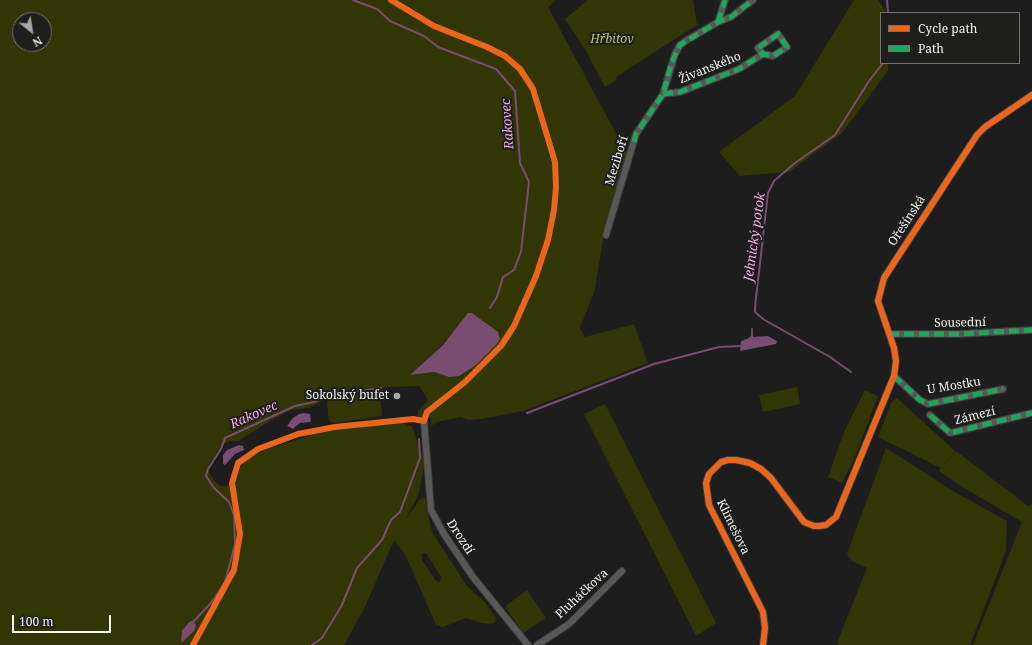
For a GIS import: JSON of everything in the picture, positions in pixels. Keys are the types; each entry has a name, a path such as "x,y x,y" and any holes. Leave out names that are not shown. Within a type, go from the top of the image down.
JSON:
{"street":[{"path":"718,22 725,0"},
{"name":"Meziboří","path":"606,235 636,134 663,94 672,60 680,45 718,22 731,18 753,0"},
{"name":"Živanského","path":"663,94 680,92 739,69 763,54"},
{"name":"Ořešínská","path":"888,391 894,376 896,361 878,301 880,287 888,270 977,135 985,127 1032,95"},
{"name":"Sousední","path":"889,334 959,334 1032,330"},
{"name":"U Mostku","path":"894,376 920,400 928,404 1003,389"},
{"name":"Klimešova","path":"763,645 765,628 763,612 709,504 706,488 708,474 713,467 728,460 750,463 761,469 771,478 804,522 814,526 826,525 836,517 888,391"},
{"name":"Zámezí","path":"930,415 950,433 1032,413"},
{"name":"Drozdí","path":"424,421 431,510 473,576 528,645"},
{"name":"Pluháčkova","path":"537,645 569,624 622,571"}],"green space":[{"path":"0,0 556,0 548,7 627,154 604,233 595,289 580,328 585,337 634,324 648,363 523,411 481,419 469,420 460,417 437,422 431,426 431,419 428,416 419,417 418,415 418,411 428,400 419,386 389,387 330,397 309,408 291,410 268,422 239,441 229,441 222,445 209,465 209,472 215,482 221,486 226,486 235,484 240,466 245,461 252,456 270,448 319,433 337,430 401,422 412,427 425,463 418,496 404,522 420,499 425,497 432,532 467,586 485,602 496,618 495,622 491,624 481,623 466,618 443,627 436,625 405,554 394,540 365,607 344,645 0,645","holes":["452,335 500,339 476,365 449,377 434,372 411,375","422,553 426,553 441,577 440,582 436,581 422,560"]},
{"name":"Hřbitov","path":"588,0 693,0 697,25 616,77 617,79 605,87 585,49 565,19"},
{"path":"854,0 878,0 885,10 885,12 880,12 880,64 888,64 888,71 842,133 789,172 740,176 719,152 795,96"},
{"path":"797,387 800,404 763,412 759,395"},
{"path":"865,390 878,396 854,459 842,483 828,477 844,432"},
{"path":"377,393 380,396 381,416 333,423 329,421 327,403 329,399"},
{"path":"897,398 955,451 943,466 956,451 1028,506 1032,504 1032,645 973,645 1022,522 966,489 939,471 941,468 878,437 891,403"},
{"path":"605,404 716,623 696,636 584,414"},
{"path":"886,448 953,491 1007,521 1006,551 970,645 839,645 837,643 867,568 852,561 847,554"},
{"path":"527,590 546,618 523,633 506,608 507,605"}],"shaded area":[{"path":"468,313 472,313 498,332 500,339 495,346 476,365 459,376 449,377 434,372 410,375 443,345"},
{"path":"768,336 777,341 776,344 740,351 741,341 752,337"},
{"path":"304,413 310,414 311,422 300,423 293,429 287,426 293,418"},
{"path":"239,445 243,446 244,450 235,454 225,465 223,464 223,455 227,450"},
{"path":"192,621 196,625 194,631 181,643 182,631 189,622"}],"waterway":[{"name":"Rakovec","path":"353,0 377,9 390,21 424,36 438,47 496,69 515,91 520,163 529,182 521,252 514,270 503,277 497,297 490,308"},
{"name":"Jehnický potok","path":"887,0 888,12"},
{"name":"Jehnický potok","path":"851,372 830,357 763,319 755,312 755,307 768,193 774,181 795,163 835,135 869,81 882,64"},
{"name":"Jehnický potok","path":"750,338 752,337 752,329"},
{"name":"Jehnický potok","path":"527,413 654,364 719,347 741,346"},
{"name":"Rakovec","path":"192,623 211,603 225,582 235,544 234,515 229,502 214,488 206,476 208,469 221,449 225,438 295,406 314,402 327,396 381,388"},
{"path":"312,645 322,638 342,605 357,568 382,540 391,520 400,512 420,458 419,439"}],"marked path":[{"path":"718,22 725,0"},
{"path":"634,142 636,134 663,94 671,64 680,45 718,22 731,17 753,0"},
{"path":"663,94 680,92 739,69 763,54 773,56 787,47 778,34 758,48 763,54"},
{"path":"889,334 959,334 1032,330"},
{"path":"894,376 920,400 928,404 1003,389"},
{"path":"930,415 950,433 1032,413"}],"cycle path":[{"path":"193,645 234,570 240,534 232,483 238,463 258,449 298,434 335,427 413,419 424,421 427,412 465,382 501,346 514,326 536,276 548,240 554,210 556,187 555,162 533,89 520,69 505,56 487,47 434,26 391,0"},
{"path":"763,645 765,628 763,612 709,505 706,483 709,474 721,462 728,460 750,463 761,469 771,478 804,522 814,526 826,525 836,517 894,376 896,361 894,348 878,301 884,278 977,135 985,127 1032,95"}],"place":[{"name":"Sokolský bufet","path":"397,396"}]}
